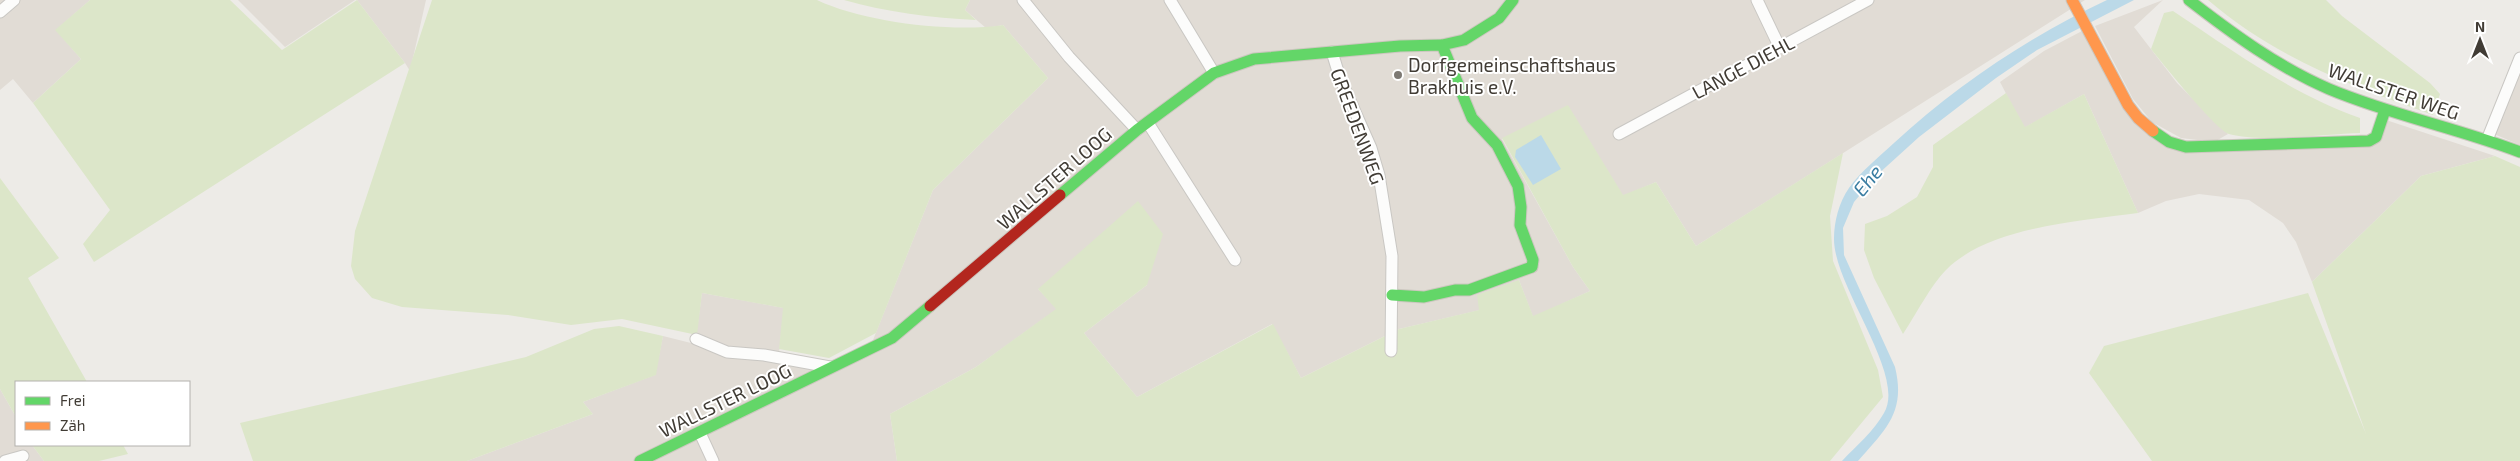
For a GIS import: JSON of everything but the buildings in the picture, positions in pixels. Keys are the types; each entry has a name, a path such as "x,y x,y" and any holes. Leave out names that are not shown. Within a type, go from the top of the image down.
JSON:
{"street":[{"path":"0,12 14,0"},
{"path":"1023,0 1069,57 1137,130"},
{"path":"1170,0 1214,73"},
{"name":"WALLSTER LOOG","path":"640,461 892,338 1137,130 1214,73 1254,59 1442,44 1464,40 1480,32 1499,18 1513,0"},
{"path":"1757,0 1780,48"},
{"name":"LANGE DIEHL","path":"1619,134 1868,0"},
{"name":"WALLSTER WEG","path":"2189,0 2236,35 2278,62 2317,83 2385,110 2487,140 2520,152"},
{"path":"2075,4 2128,105 2138,118 2159,136 2186,147 2369,141 2376,137 2385,110"},
{"path":"1392,295 1424,297 1455,290 1469,290 1532,268 1532,260 1520,225 1521,207 1518,186 1497,145 1472,118 1442,44"},
{"name":"GREEDENWEG","path":"1332,52 1340,78 1370,148 1379,175 1392,256 1390,351"},
{"path":"2487,140 2520,58"},
{"path":"1148,123 1235,260"},
{"path":"696,339 727,352 764,354 830,367"},
{"path":"700,433 713,461"},
{"path":"5,461 23,456"}],"shaded area":[{"path":"0,0 90,0 56,30 81,59 33,103 13,79 0,90"},
{"path":"238,0 355,0 285,47"},
{"path":"357,0 426,0 410,71 405,63"},
{"path":"970,0 2085,0 1696,246 1656,182 1623,196 1568,106 1502,139 1573,267 1590,291 1533,317 1519,280 1480,310 1399,329 1301,378 1272,324 1137,397 1084,333 1147,285 1038,289 1057,309 976,367 890,414 897,461 467,461 593,414 583,402 655,375 663,336 695,344 702,293 784,308 778,362 830,374 867,355 933,190 1048,78 1003,25 986,28 965,10"},
{"path":"2163,0 2134,27 2177,83 2228,134 2214,142 2181,138 2152,122 2133,99 2095,26"},
{"path":"2082,31 2156,139 2368,147 2386,120 2495,156 2421,176 2312,282 2296,242 2283,223 2249,200 2199,194 2166,201 2138,213 2084,94 2024,128 2000,82 2044,51"},
{"path":"2520,72 2520,145 2494,134"},
{"path":"0,389 15,415 15,446 33,446 44,461 0,461"}],"green space":[{"path":"90,0 230,0 282,50 357,0 405,63 94,262 83,244 110,210 33,103 81,59 55,30"},
{"path":"432,0 817,0 858,14 908,24 959,28 1003,25 1048,78 933,190 876,333 829,358 779,349 783,308 702,293 697,335 622,319 571,325 508,315 402,307 372,298 355,279 351,266 355,231"},
{"path":"844,0 970,0 965,10 976,20 909,14"},
{"path":"2208,0 2326,0 2342,16 2430,83 2440,94 2433,115 2372,93 2314,68 2260,38"},
{"path":"2173,11 2287,84 2311,97 2360,118 2360,133 2275,138 2242,137 2229,134 2213,121 2190,96 2151,49 2164,13"},
{"path":"2006,93 2025,127 2084,94 2138,213 2036,228 1986,244 1964,256 1940,276 1903,334 1874,278 1864,250 1865,224 1887,216 1917,197 1933,167 1933,145"},
{"path":"1568,105 1623,195 1656,182 1696,246 1843,153 1830,216 1833,261 1878,370 1883,397 1830,461 897,461 890,414 976,367 1056,309 1038,289 1138,201 1163,234 1147,285 1084,333 1137,397 1273,324 1301,378 1399,329 1479,310 1477,295 1519,280 1533,316 1590,291 1573,267 1502,138"},
{"path":"2495,156 2520,167 2520,461 2152,461 2089,373 2104,346 2308,293 2366,434 2312,282 2421,176"},
{"path":"0,178 59,258 28,278 86,381 15,381 15,415 0,389"},
{"path":"619,326 663,336 656,375 583,402 593,414 467,461 253,461 240,423 526,357 594,329"},
{"path":"33,446 124,446 128,454 99,461 44,461"}],"water":[{"name":"Ehe","path":"2107,0 2134,0 2037,50 1996,78 1919,137 1876,176 1854,202 1843,228 1844,255 1895,367 1898,396 1896,408 1891,419 1877,439 1858,461 1842,461 1880,420 1888,397 1886,376 1878,354 1837,258 1834,238 1835,225 1845,194 1876,159 1943,101 2022,46 2050,29"},
{"path":"1541,135 1561,169 1533,185 1515,157 1516,150"}],"traffic: fast":[{"path":"1060,195 1137,130 1214,73 1254,59 1400,46 1442,45 1464,40 1499,18 1513,0"},
{"path":"2189,0 2274,60 2329,89 2520,152"},
{"path":"1392,295 1424,297 1455,290 1469,290 1532,267 1533,260 1520,225 1521,207 1518,186 1497,145 1472,118 1442,45"},
{"path":"2153,131 2169,142 2186,147 2369,141 2376,137 2385,110"},
{"path":"640,461 892,338 930,306"}],"traffic: slow":[{"path":"2072,0 2128,105 2138,118 2153,131"}],"traffic: jam":[{"path":"930,306 1060,195"}],"place":[{"name":"Dorfgemeinschaftshaus Brakhuis e.V.","path":"1398,75"}]}
